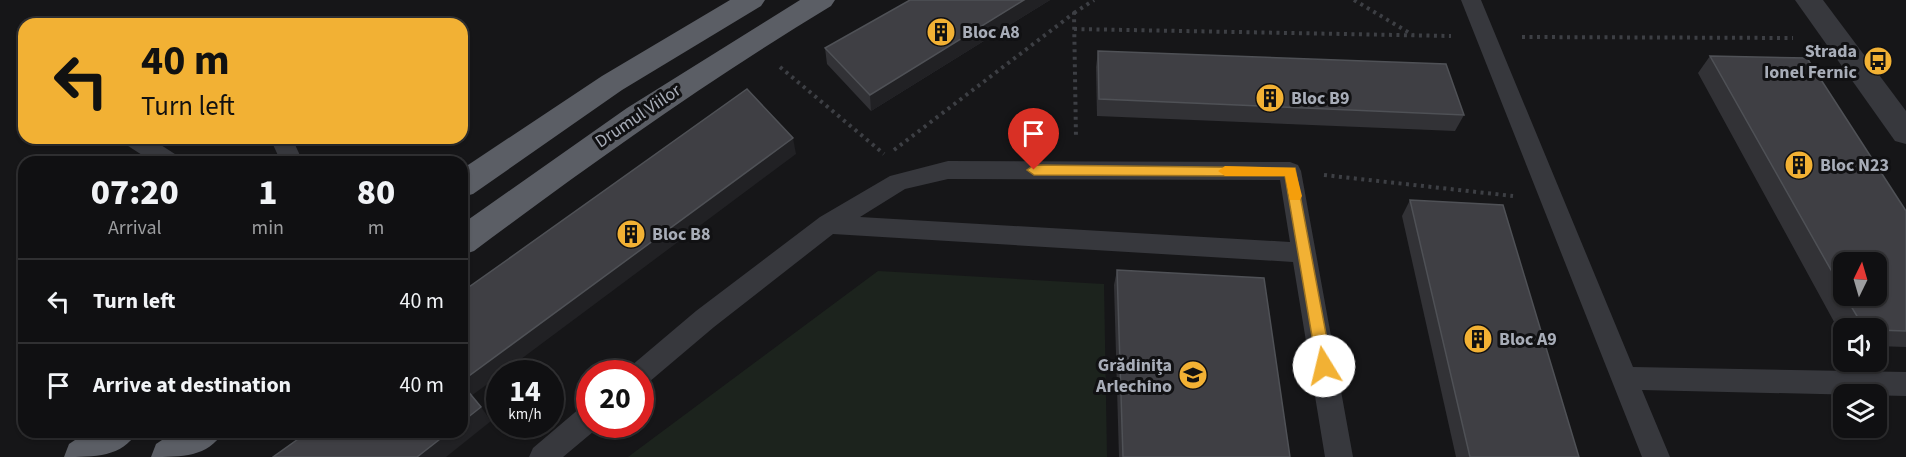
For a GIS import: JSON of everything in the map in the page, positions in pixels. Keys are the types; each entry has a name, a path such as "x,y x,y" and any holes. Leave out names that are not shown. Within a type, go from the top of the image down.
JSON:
{"highway":[{"path":"468,181 612,83 751,0"},
{"name":"Drumul Viilor","path":"468,238 607,136 750,42 821,0"},
{"path":"83,457 110,438"},
{"path":"170,457 196,438"}],"street":[{"path":"1809,0 1906,133"}],"lane":[{"path":"1471,0 1656,457"},
{"path":"142,144 161,156"},
{"path":"654,362 705,319 828,224 898,182 948,170 1290,171 1339,457"},
{"path":"828,224 1305,253"},
{"path":"1624,378 1906,384"},
{"path":"543,457 563,447 576,433"}],"path":[{"path":"750,42 886,156 1094,0"},
{"path":"1354,0 1415,36"},
{"path":"1074,13 1076,170"},
{"path":"1074,28 1415,36 1836,38"},
{"path":"1290,171 1552,200"}],"shaded area":[{"path":"878,271 1104,284 1107,457 628,457"}],"building":[{"name":"Bloc A8","path":"910,0 1024,0 870,95 825,48"},
{"name":"Bloc B9","path":"1098,51 1446,64 1464,115 1099,99"},
{"name":"Bloc N23","path":"1710,56 1807,58 1906,211 1906,331 1887,330 1887,318 1858,318 1851,306 1887,306 1887,252 1833,252 1833,274"},
{"name":"Bloc B8","path":"747,89 793,138 491,360 486,360 486,363 468,377 468,288"},
{"name":"Bloc A9","path":"1410,200 1503,205 1579,457 1470,457"},
{"name":"Grădinița Arlechino","path":"1117,270 1264,278 1290,457 1123,457"},
{"path":"468,391 481,407 468,417"},
{"path":"300,438 441,438 417,457 273,457"}],"slow traffic":[{"path":"1225,171 1290,171 1295,196"}],"place":[{"name":"Bloc A8","path":"941,32"},
{"name":"Strada Ionel Fernic","path":"1878,61"},
{"name":"Bloc B9","path":"1270,98"},
{"name":"Bloc N23","path":"1799,165"},
{"name":"Bloc B8","path":"631,234"},
{"name":"Bloc A9","path":"1478,339"},
{"name":"Grădinița Arlechino","path":"1193,375"}],"route":[{"path":"1034,170 1290,171 1324,366"}]}
